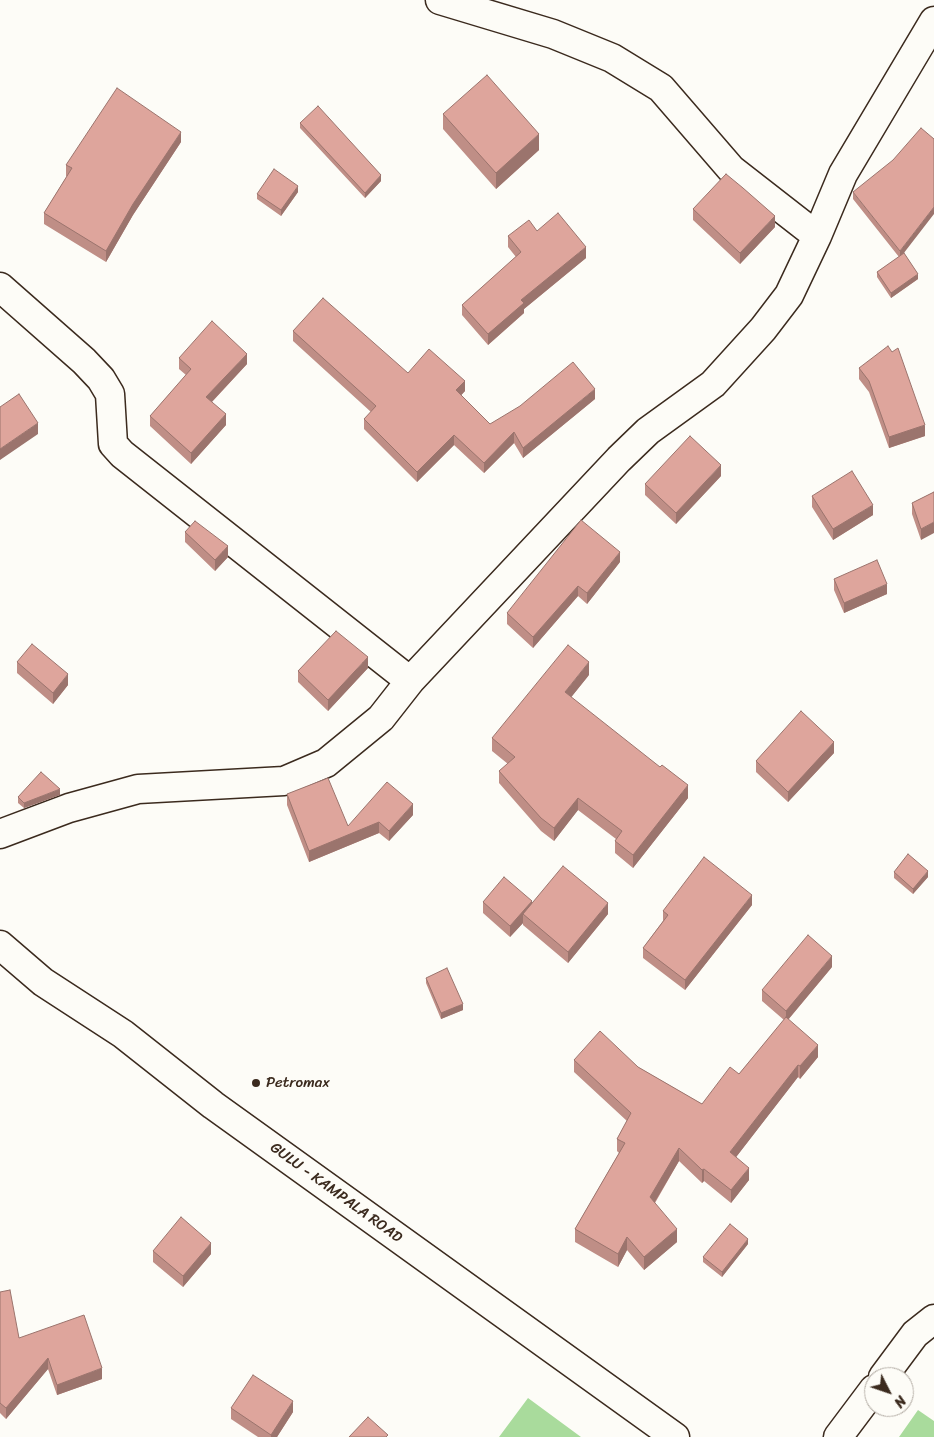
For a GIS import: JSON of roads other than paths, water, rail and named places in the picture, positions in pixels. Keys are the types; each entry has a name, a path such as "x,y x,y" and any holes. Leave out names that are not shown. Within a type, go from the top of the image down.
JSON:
{"street":[{"path":"440,0 553,34 612,58 661,88 731,169 817,236"},
{"path":"0,834 69,808 138,789 284,781 326,763 381,718 410,681 619,459 648,431 713,384 763,330 789,296 843,174 934,21"},
{"path":"0,287 84,360 101,379 110,394 113,444 122,454 410,681"},
{"name":"GULU - KAMPALA ROAD","path":"0,945 44,982 123,1034 213,1105 675,1437"},
{"path":"890,1367 915,1334 934,1319"},
{"path":"838,1437 864,1402"}],"place":[{"name":"Petromax","path":"256,1083"}]}
